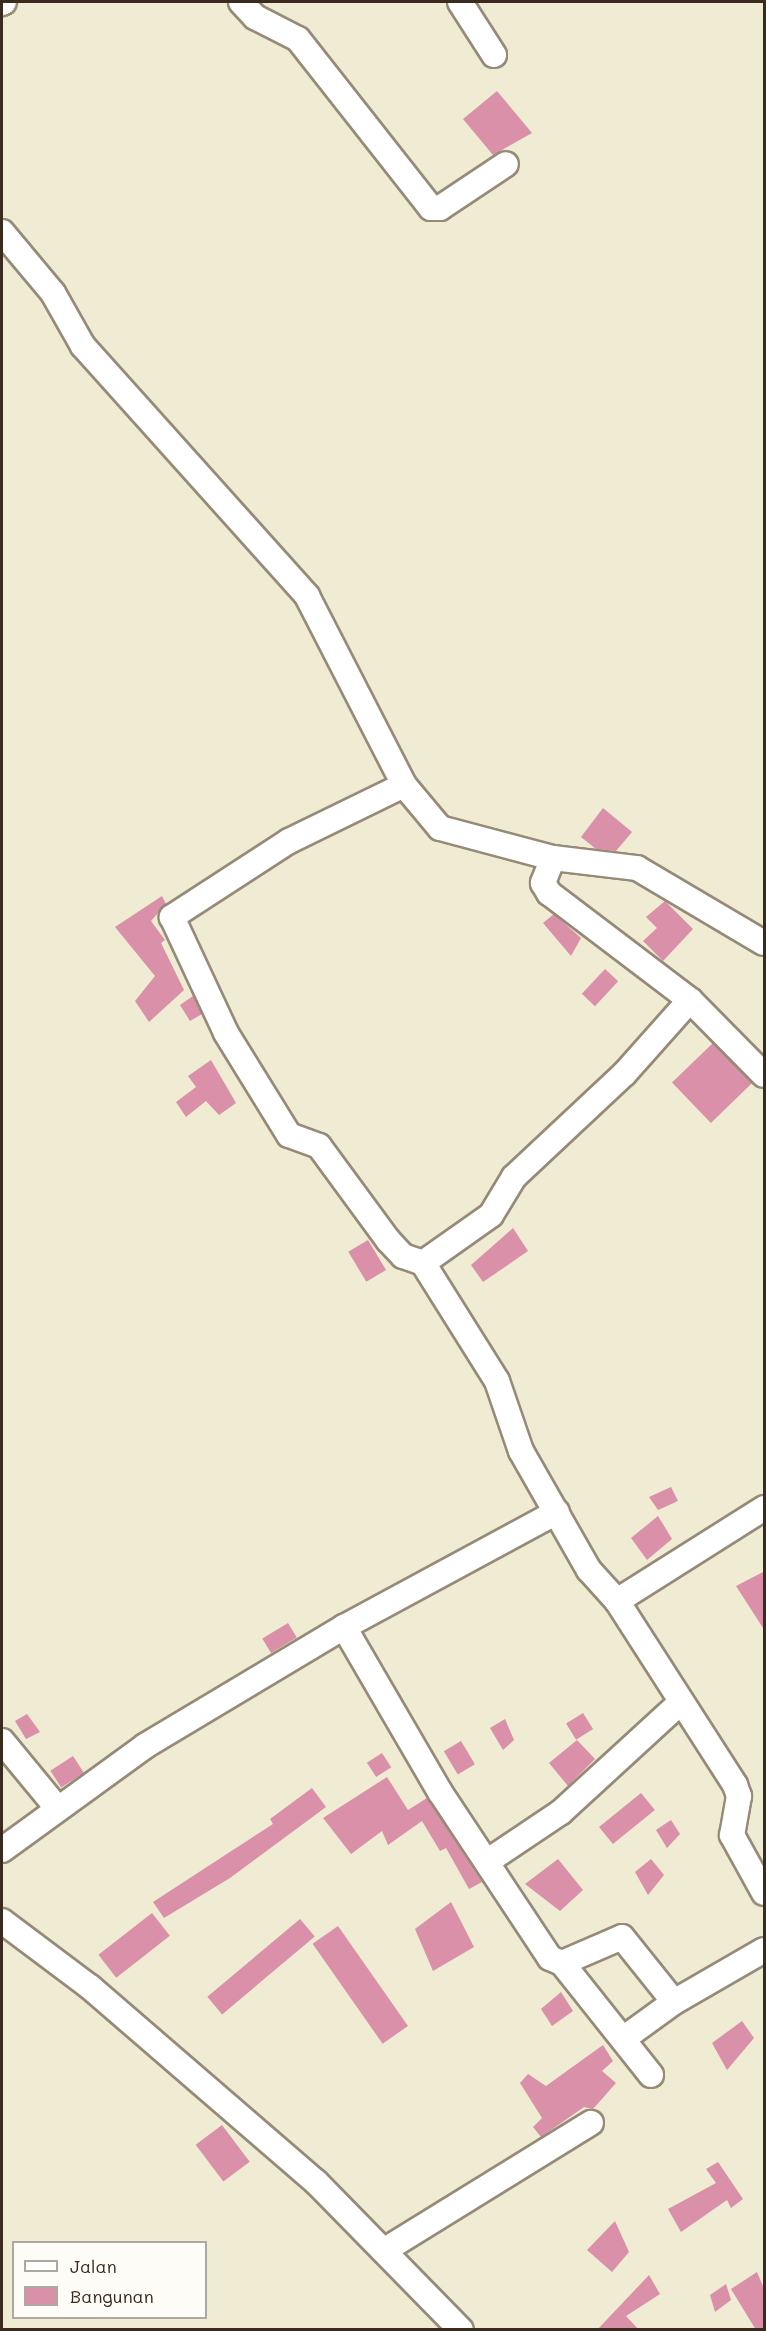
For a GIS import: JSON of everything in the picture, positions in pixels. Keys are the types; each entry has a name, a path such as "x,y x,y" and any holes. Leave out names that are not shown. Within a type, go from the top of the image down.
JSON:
{"street":[{"path":"241,2 255,17 298,39 431,208 440,208 506,164"},
{"path":"460,2 494,55"},
{"path":"2,232 53,293 83,346 308,596 404,785 440,828 553,858 637,868 765,943"},
{"path":"404,785 289,841 178,908 172,917 225,1033 290,1135 320,1146 388,1240 403,1256 423,1263 497,1381 521,1451 589,1570 617,1602 735,1785 739,1796 732,1835 765,1893"},
{"path":"553,858 543,883 549,893 690,1000 765,1075"},
{"path":"423,1263 491,1215 514,1177 624,1074 690,1000"},
{"path":"617,1602 765,1508"},
{"path":"2,1850 145,1746 344,1626 556,1512"},
{"path":"344,1626 440,1792 488,1861 542,1949 562,1962 651,2075"},
{"path":"488,1861 561,1812 681,1702"},
{"path":"2,1741 58,1809"},
{"path":"2,1922 90,1987 316,2182 385,2250 460,2330"},
{"path":"562,1962 622,1937 674,2002"},
{"path":"623,2039 674,2002 765,1950"},
{"path":"385,2250 591,2123"}],"building":[{"path":"497,91 532,133 493,155 463,119"},
{"path":"603,808 632,832 616,851 596,849 581,837"},
{"path":"162,896 166,904 151,921 165,940 161,943 184,990 149,1022 135,1001 155,976 115,927"},
{"path":"665,901 693,929 663,961 643,941 657,928 646,917"},
{"path":"554,914 581,938 571,956 543,923"},
{"path":"605,969 618,981 595,1006 582,994"},
{"path":"193,996 202,1014 190,1021 180,1005"},
{"path":"713,1043 752,1083 711,1123 672,1083"},
{"path":"211,1060 236,1103 219,1115 206,1101 186,1117 176,1102 196,1087 188,1076"},
{"path":"513,1228 528,1251 483,1282 471,1265"},
{"path":"368,1240 386,1270 366,1282 348,1252"},
{"path":"671,1487 678,1501 658,1510 649,1497"},
{"path":"658,1516 672,1539 647,1560 631,1538"},
{"path":"765,1571 765,1631 736,1586"},
{"path":"288,1623 297,1638 271,1653 262,1638"},
{"path":"583,1713 593,1729 576,1740 566,1724"},
{"path":"27,1714 40,1732 26,1739 15,1721"},
{"path":"505,1719 514,1740 503,1750 490,1728"},
{"path":"577,1740 595,1759 568,1786 549,1763"},
{"path":"461,1741 475,1764 458,1774 444,1751"},
{"path":"382,1753 391,1767 376,1777 367,1763"},
{"path":"73,1756 84,1773 61,1787 50,1771"},
{"path":"387,1777 408,1810 427,1798 482,1882 469,1889 446,1848 440,1851 422,1821 388,1845 382,1831 351,1854 323,1818"},
{"path":"312,1788 326,1807 230,1878 164,1918 153,1902 273,1824 270,1819"},
{"path":"641,1793 655,1810 613,1844 599,1827"},
{"path":"671,1820 680,1834 667,1848 656,1830"},
{"path":"558,1859 583,1890 560,1911 525,1884"},
{"path":"651,1859 664,1875 648,1895 635,1872"},
{"path":"451,1902 474,1947 433,1971 415,1929"},
{"path":"152,1913 170,1936 116,1978 98,1955"},
{"path":"300,1919 315,1937 222,2014 207,1997"},
{"path":"338,1926 408,2026 383,2044 313,1944"},
{"path":"561,1992 573,2011 552,2026 541,2009"},
{"path":"742,2021 754,2038 727,2070 712,2043"},
{"path":"603,2045 613,2061 602,2071 616,2083 593,2109 584,2107 541,2137 533,2127 542,2118 520,2083 528,2074 546,2086"},
{"path":"222,2125 250,2162 223,2182 196,2145"},
{"path":"718,2162 743,2199 731,2208 727,2200 681,2232 668,2209 716,2183 706,2169"},
{"path":"615,2221 629,2252 612,2272 587,2250"},
{"path":"757,2272 765,2291 765,2330 756,2330 731,2289"},
{"path":"649,2275 660,2294 626,2316 639,2330 597,2330"},
{"path":"726,2284 731,2300 715,2312 710,2295"}]}
